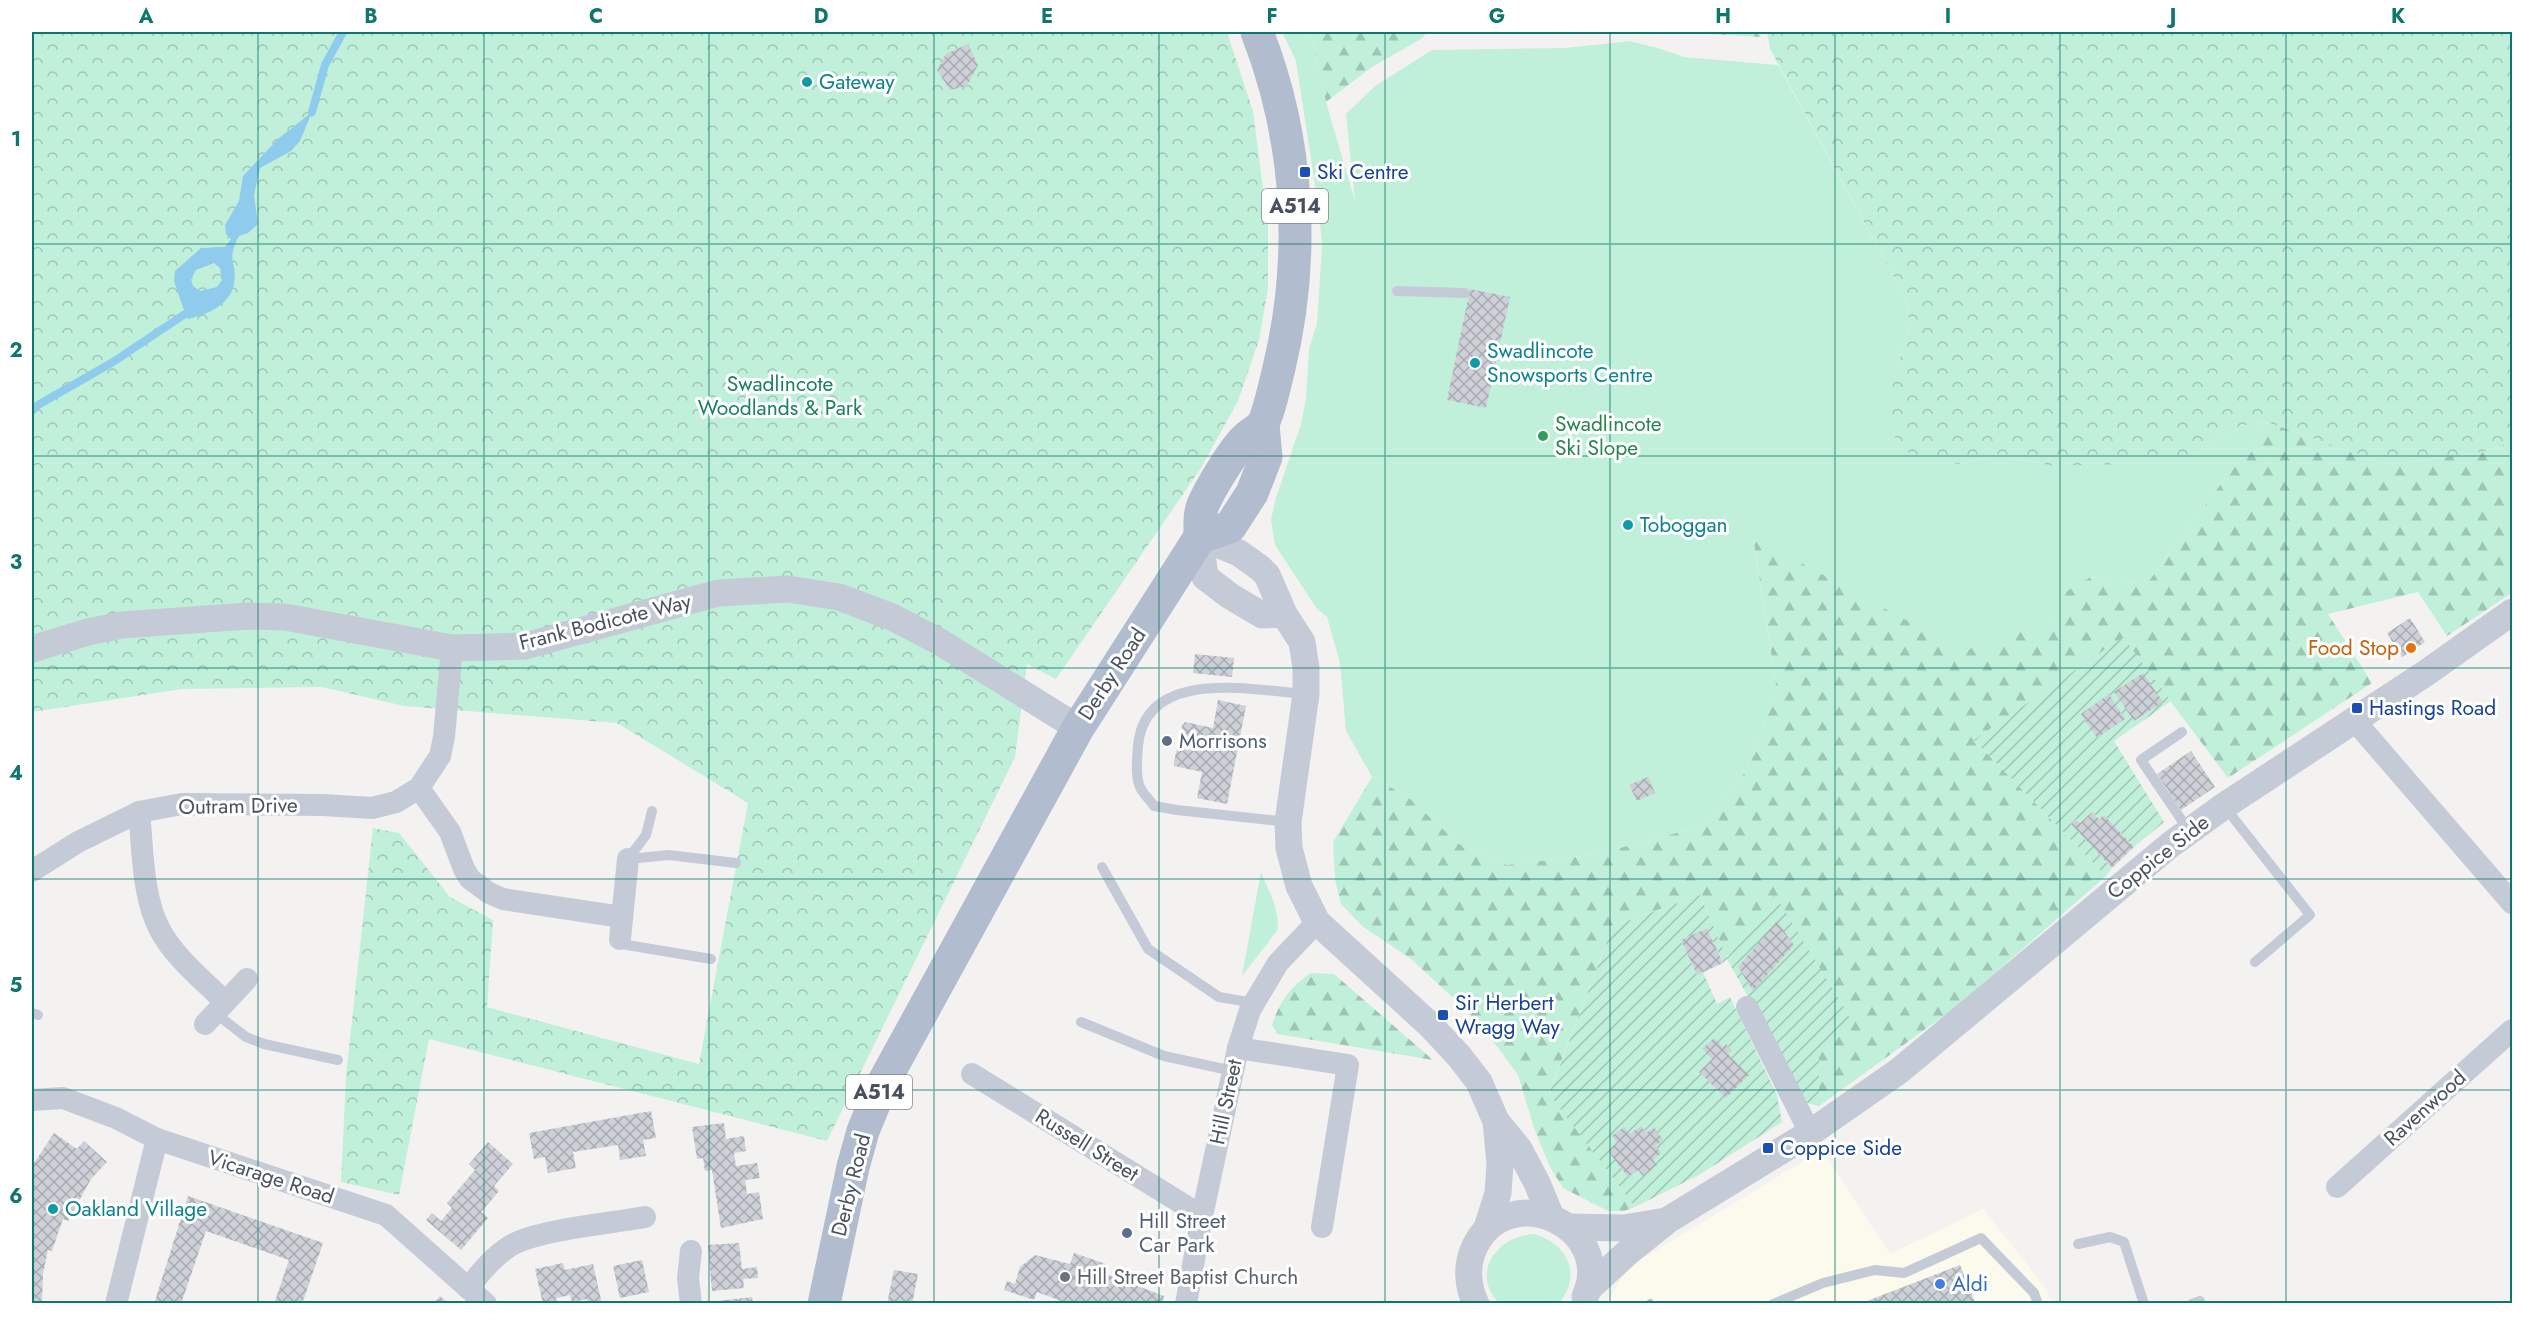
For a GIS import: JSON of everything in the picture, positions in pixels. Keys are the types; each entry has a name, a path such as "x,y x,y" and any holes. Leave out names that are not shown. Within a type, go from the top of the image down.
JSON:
{"main road":[{"name":"Derby Road","path":"824,1304 853,1167 863,1131 882,1085 1078,728 1200,537 1202,507 1244,440 1263,425 1286,341 1293,296 1296,248 1292,171 1270,65 1257,32"}],"street":[{"path":"1284,614 1262,615 1230,596 1205,577 1200,537 1239,553 1267,575 1284,614 1302,642 1306,668 1306,694 1288,822 1289,848 1299,886 1317,922 1430,1025 1479,1082 1496,1121 1519,1149 1560,1222 1583,1243 1588,1254 1591,1275 1586,1296"},
{"name":"Frank Bodicote Way","path":"32,649 88,632 122,625 248,616 285,617 452,648 525,646 718,593 788,590 839,597 892,617 940,642 1078,728"},
{"name":"Coppice Side","path":"1586,1296 1627,1253 1668,1220 1810,1133 1899,1071 2189,831 2512,612"},
{"path":"452,648 444,737 440,756 419,788 450,832 467,874 489,893 503,899 621,928 628,859"},
{"path":"2354,720 2512,903"},
{"name":"Outram Drive","path":"32,871 78,842 139,812 182,804 323,805 372,808 396,802 419,788"},
{"path":"139,812 147,884 153,911 161,931 215,1013 247,979"},
{"name":"Hill Street","path":"1186,1304 1202,1216 1238,1048 1254,1003 1278,963 1317,922"},
{"path":"1747,1007 1810,1133"},
{"name":"Ravenwood","path":"2337,1187 2512,1029"},
{"path":"1238,1048 1348,1065 1322,1227"},
{"name":"Russell Street","path":"972,1074 1202,1216"},
{"name":"Vicarage Road","path":"32,1100 63,1098 116,1118 157,1139 387,1215 486,1304"},
{"path":"1475,1303 1469,1284 1470,1256 1487,1228 1498,1193 1500,1164 1496,1121"},
{"path":"116,1304 157,1139"},
{"name":"Coppice Side","path":"1487,1228 1513,1214 1535,1212 1560,1222 1624,1228 1668,1220"},
{"path":"468,1288 490,1261 512,1244 538,1235 645,1217"},
{"path":"691,1251 688,1278 691,1304"}],"lane":[{"path":"1397,291 1465,293"},
{"path":"1288,822 1154,806 1140,787 1137,761 1139,730 1150,710 1175,694 1217,687 1306,694"},
{"path":"2182,732 2141,760 2189,831"},
{"path":"2223,806 2310,915 2255,962"},
{"path":"628,859 646,835 652,811"},
{"path":"628,859 669,855 736,863"},
{"path":"1102,867 1148,949 1219,997 1254,1003"},
{"path":"621,928 627,945 711,959"},
{"path":"215,1013 246,1037 264,1044 338,1060"},
{"path":"1082,1022 1164,1056 1233,1071"},
{"path":"2078,1244 2110,1237 2124,1242 2144,1304"},
{"path":"1773,1304 1823,1283 1875,1270 1904,1273 1981,1238 2034,1293 2038,1304"}],"shaded area":[{"path":"1822,1150 1890,1254 1983,1209 2045,1287 2051,1303 1606,1304 1630,1266"}],"green space":[{"name":"Swadlincote Woodlands & Park","path":"32,32 1227,32 1253,111 1268,227 1268,289 1259,340 1238,401 1201,468 1056,679 1027,664 1015,757 827,1141 429,1039 399,1195 341,1182 346,1075 373,828 399,833 450,897 493,920 487,1007 699,1064 748,803 617,723 404,706 322,687 182,689 32,712"},
{"name":"Swadlincote Ski Slope","path":"1282,32 1310,32 1326,102 1355,201 1346,114 1375,86 1432,50 1565,48 1630,41 1684,57 1778,65 1905,297 1910,325 1894,379 1936,463 1961,464 2000,454 2052,466 2194,455 2240,426 2267,422 2146,585 2091,577 2059,620 1963,652 1753,538 1777,691 1745,772 1703,826 1597,854 1507,865 1459,844 1408,797 1372,777 1346,731 1340,663 1327,617 1317,609 1275,545 1271,520 1275,501 1301,424 1306,398 1309,349 1317,323 1322,246 1296,61"},
{"path":"1310,32 1427,32 1421,39 1372,67 1326,102"},
{"path":"1674,32 1760,32 1761,37"},
{"path":"1767,32 2512,32 2512,441 2487,451 2389,465 2267,422 2240,426 2194,455 2128,464 2052,466 2000,454 1961,464 1936,463 1913,457 1896,440 1888,416 1894,379 1910,325 1905,297 1770,49"},
{"path":"2267,422 2389,465 2487,451 2512,441 2512,593 2447,636 2418,592 2328,614 2372,683 2228,778 2123,638 1974,740 2106,876 1956,1007 1819,1106 1819,1052 1775,896 1727,958 1700,895 1613,926 1549,1093 1635,1207 1624,1211 1608,1211 1563,1188 1550,1167 1534,1128 1518,1075 1499,1049 1465,1009 1411,959 1362,926 1341,904 1335,880 1333,842 1372,777 1408,797 1459,844 1507,865 1597,854 1703,826 1745,772 1777,691 1753,537 1963,651 2059,620 2058,596 2091,577 2146,585"},
{"path":"2123,637 2171,701 2114,741 2164,822 2134,847 2104,815 2099,819 2092,812 2080,823 2075,819 2071,824 2112,868 2106,876 1974,740"},
{"path":"1261,872 1276,908 1277,931 1242,976"},
{"path":"1700,895 1727,958 1775,895 1854,1024 1819,1052 1819,1106 1807,1103 1727,959 1723,963 1707,928 1681,940 1697,975 1703,972 1717,1004 1730,997 1777,1095 1782,1122 1699,1175 1635,1207 1549,1094 1613,926"},
{"path":"1311,973 1334,974 1433,1060 1277,1034 1272,1025 1278,1009 1297,983"},
{"path":"1534,1234 1546,1238 1555,1245 1568,1261 1570,1282 1566,1292 1559,1303 1499,1303 1491,1292 1487,1280 1487,1269 1491,1258 1508,1242 1520,1236"}],"water":[{"path":"312,112 300,141 291,151 260,168 254,195 258,224 248,233 239,236 235,245 232,257 235,276 232,291 217,308 187,319 174,281 175,271 201,248 225,247 231,239 226,234 225,225 239,201 243,176 278,139","holes":["214,263 220,268 222,280 217,287 200,291 193,286 191,279 196,270"]}],"building":[{"path":"968,44 978,65 967,86 950,90 937,70 946,54"},
{"name":"Swadlincote Snowsports Centre","path":"1470,289 1510,297 1486,408 1447,400"},
{"path":"2410,618 2425,642 2402,657 2387,633"},
{"path":"1195,654 1234,658 1232,677 1193,673"},
{"path":"2143,673 2163,702 2134,721 2114,692"},
{"path":"2109,694 2125,719 2097,738 2081,714"},
{"path":"1218,700 1246,706 1227,804 1197,798 1202,772 1174,766 1182,726 1185,722 1213,728"},
{"path":"2191,751 2215,787 2181,810 2157,774"},
{"path":"1648,777 1655,793 1637,801 1629,785"},
{"path":"2092,812 2099,819 2104,815 2134,847 2112,868 2071,824 2075,819 2080,823"},
{"path":"1777,921 1794,945 1753,991 1738,967"},
{"path":"1707,928 1723,963 1697,975 1681,940"},
{"path":"1714,1038 1723,1047 1726,1044 1732,1050 1728,1054 1749,1075 1726,1098 1699,1072 1712,1059 1702,1049"},
{"path":"651,1111 656,1138 643,1140 646,1156 620,1160 618,1145 573,1152 576,1168 548,1173 545,1157 534,1159 529,1133"},
{"path":"724,1123 726,1139 744,1136 746,1151 734,1153 736,1166 757,1163 760,1178 745,1180 747,1194 759,1192 763,1219 721,1228 712,1170 705,1171 703,1158 697,1159 692,1127"},
{"path":"1641,1126 1646,1133 1654,1127 1663,1140 1655,1146 1661,1153 1653,1160 1657,1165 1643,1176 1638,1170 1628,1177 1608,1151 1618,1143 1612,1136 1624,1127 1630,1134"},
{"name":"Oakland Village","path":"54,1133 77,1149 84,1141 107,1162 91,1179 68,1221 63,1219 52,1251 48,1250 43,1274 42,1304 32,1304 32,1166"},
{"path":"488,1142 513,1164 494,1186 499,1191 481,1212 488,1218 461,1250 426,1220 432,1213 441,1221 452,1208 447,1203 475,1170 469,1164"},
{"path":"188,1196 323,1243 302,1304 274,1304 289,1260 206,1231 181,1304 154,1304"},
{"path":"739,1243 742,1269 757,1267 758,1278 743,1279 744,1288 712,1291 708,1245"},
{"name":"Hill Street Baptist Church","path":"1074,1253 1106,1264 1103,1273 1164,1296 1163,1304 1069,1304 1037,1292 1034,1300 1004,1290 1007,1281 1015,1284 1020,1267 1035,1255 1070,1264"},
{"path":"642,1260 649,1292 620,1298 613,1266"},
{"path":"563,1263 565,1270 593,1264 602,1304 588,1304 587,1299 572,1302 570,1295 556,1298 557,1304 543,1304 535,1269"},
{"name":"Aldi","path":"1960,1265 1976,1304 1862,1304 1862,1303"},
{"path":"894,1270 918,1274 912,1304 887,1304"},
{"path":"440,1296 449,1304 433,1304"},
{"path":"752,1297 753,1304 711,1304 710,1302"},
{"path":"1651,1298 1655,1304 1642,1304"}],"waterway":[{"path":"312,112 325,65 343,32"},
{"path":"32,411 38,405 113,362 185,314"}],"place":[{"name":"Gateway","path":"807,82"},
{"name":"Ski Centre","path":"1305,172"},
{"name":"Swadlincote Snowsports Centre","path":"1475,363"},
{"name":"Swadlincote Ski Slope","path":"1543,436"},
{"name":"Toboggan","path":"1628,525"},
{"name":"Food Stop","path":"2411,648"},
{"name":"Hastings Road","path":"2357,708"},
{"name":"Morrisons","path":"1167,741"},
{"name":"Sir Herbert Wragg Way","path":"1443,1015"},
{"name":"Coppice Side","path":"1768,1148"},
{"name":"Oakland Village","path":"53,1209"},
{"name":"Hill Street Car Park","path":"1127,1233"},
{"name":"Hill Street Baptist Church","path":"1065,1277"},
{"name":"Aldi","path":"1940,1284"}]}
